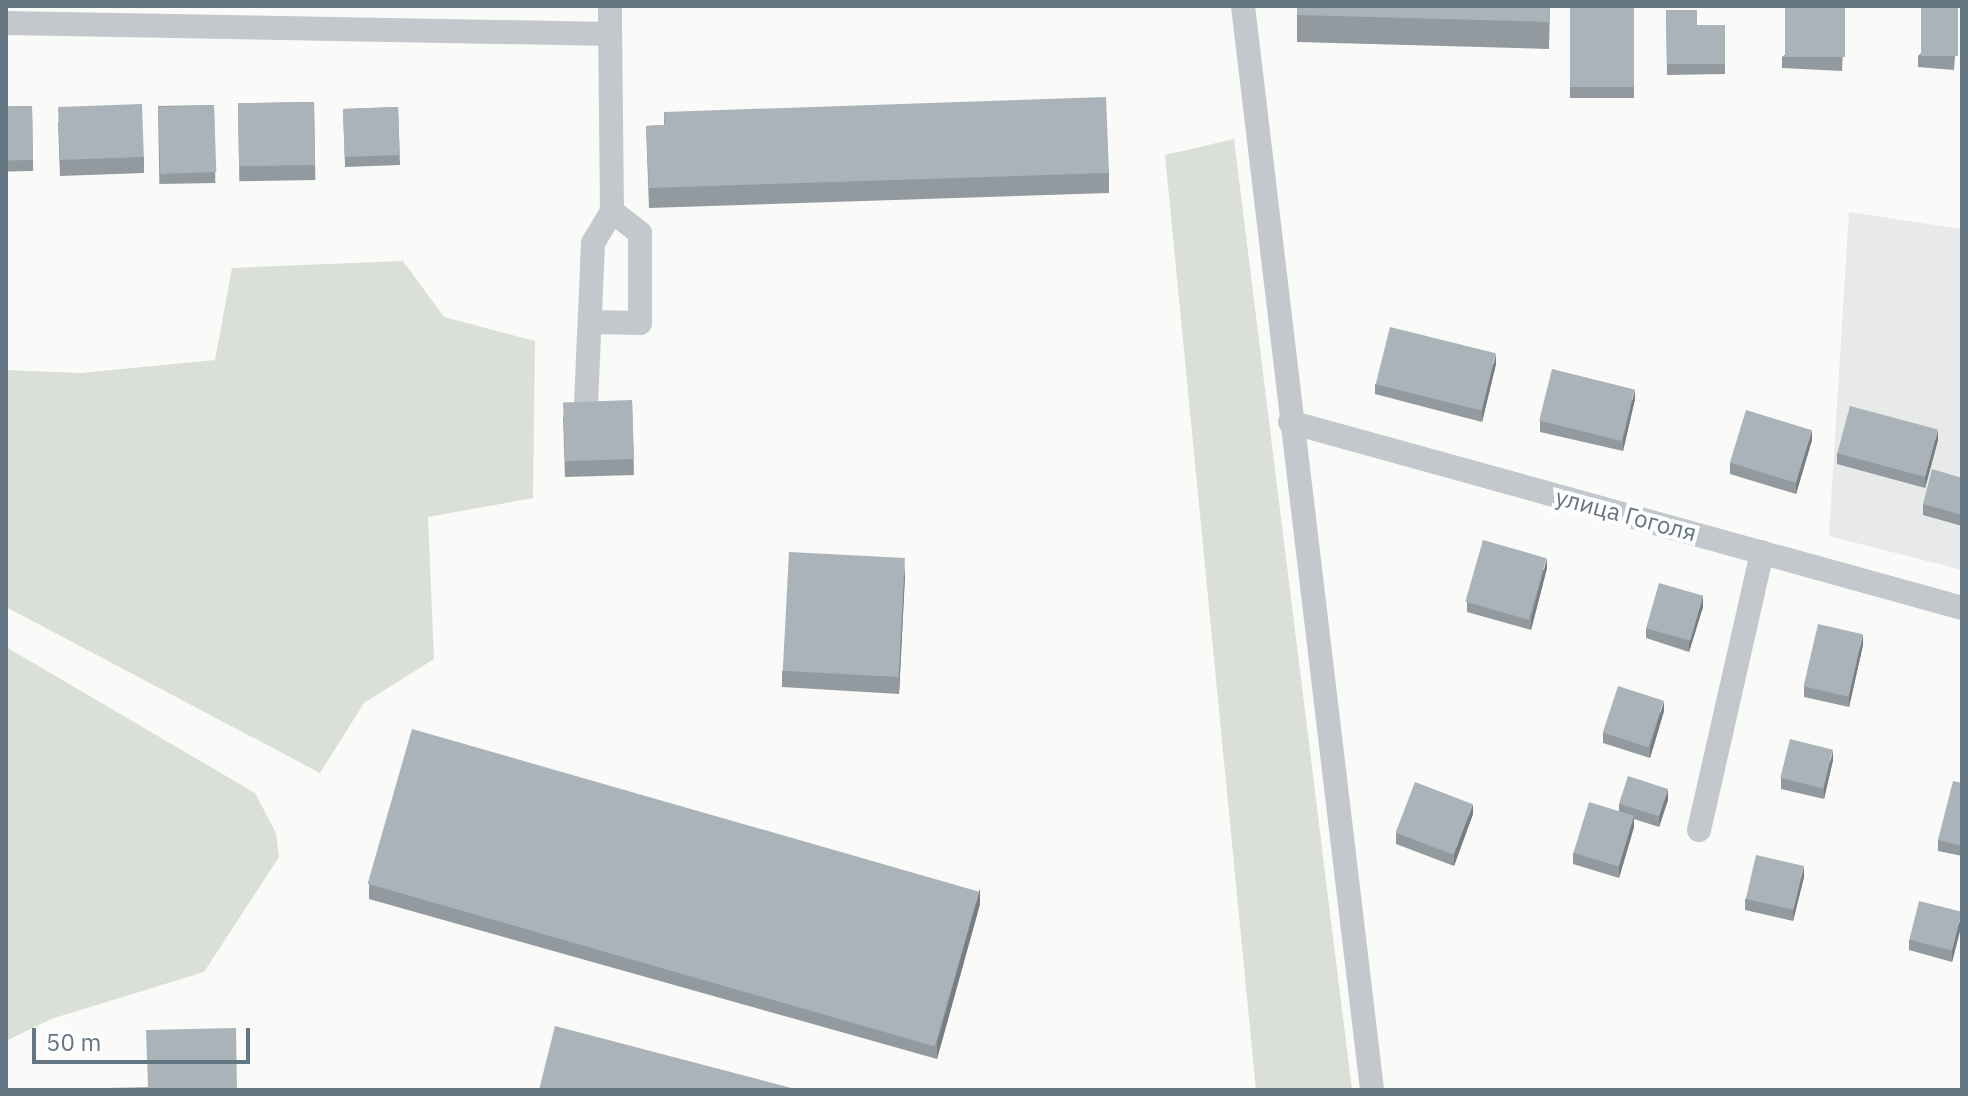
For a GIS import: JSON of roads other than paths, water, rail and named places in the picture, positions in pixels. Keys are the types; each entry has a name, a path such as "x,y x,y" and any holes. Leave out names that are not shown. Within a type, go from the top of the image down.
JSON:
{"street":[{"path":"586,404 593,243 612,211 610,6"},
{"path":"1243,6 1290,422 1372,1090"},
{"path":"6,23 610,34"},
{"path":"590,322 640,323 640,233 612,211"},
{"name":"улица Гоголя","path":"1290,422 1962,608"},
{"path":"1699,830 1762,552"}]}
